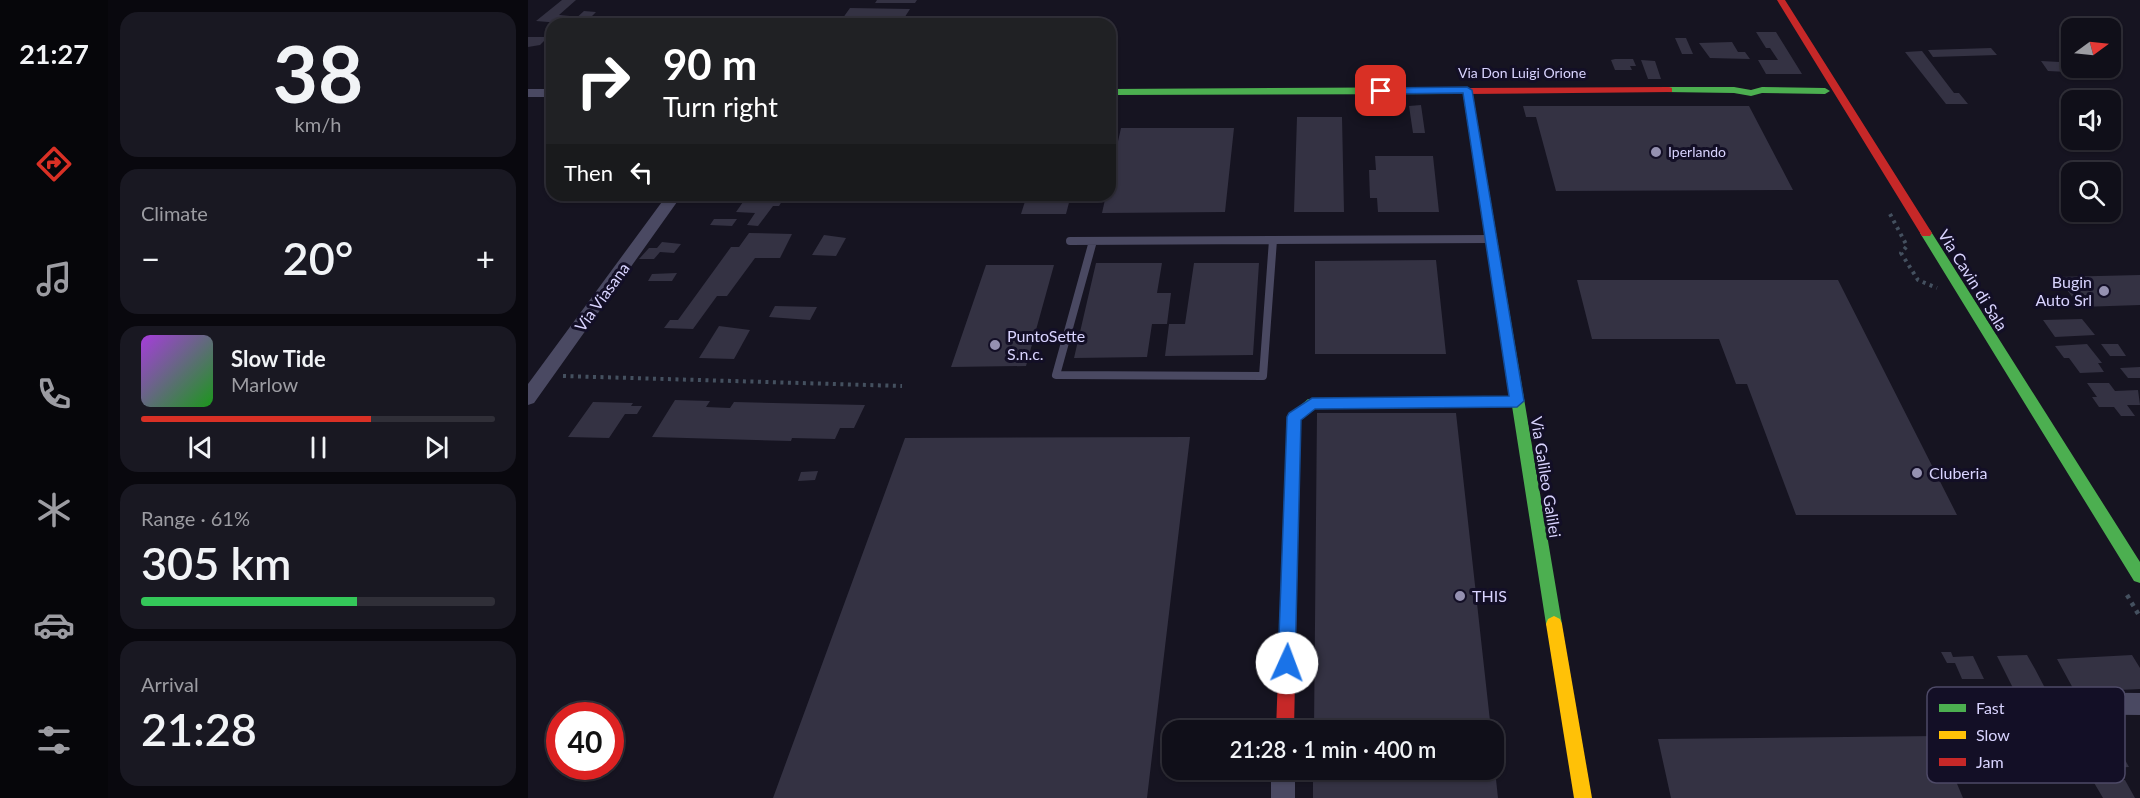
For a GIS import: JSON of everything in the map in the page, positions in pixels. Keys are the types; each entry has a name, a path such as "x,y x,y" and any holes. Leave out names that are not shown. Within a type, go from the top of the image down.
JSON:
{"street":[{"name":"Via Cavin di Sala","path":"1781,0 2140,576"},
{"name":"Via Galileo Galilei","path":"1467,90 1583,798"},
{"name":"Via Don Luigi Orione","path":"1116,92 1734,90 1751,93 1762,90 1825,91"},
{"path":"528,93 546,93"},
{"name":"Via Viasana","path":"528,398 671,201"},
{"path":"1285,720 1294,417 1312,403 1517,401"},
{"path":"2125,704 2140,704"},
{"path":"1282,798 1283,780"}],"lane":[{"path":"1070,240 1492,239"},
{"path":"1093,240 1056,375 1263,376 1273,240"}],"path":[{"path":"544,375 902,386"}],"building":[{"path":"562,0 576,0 559,15 570,16 567,18 546,18 546,22 536,21"},
{"path":"877,0 917,0 915,3 875,3"},
{"path":"850,8 910,9 904,18 843,18"},
{"path":"584,11 596,12 590,18 576,18"},
{"path":"1756,32 1776,32 1802,74 1766,74 1758,60 1778,60 1770,48 1766,48"},
{"path":"528,37 546,37 540,45 528,47"},
{"path":"1675,38 1686,38 1693,54 1682,54"},
{"path":"1732,42 1738,52 1745,52 1750,59 1710,58 1699,43"},
{"path":"1991,48 1997,55 1933,57 1928,50"},
{"path":"1922,51 1954,93 1959,93 1968,104 1946,104 1905,52"},
{"path":"1633,59 1636,66 1630,66 1632,70 1615,70 1611,60"},
{"path":"1641,60 1655,61 1661,79 1648,79"},
{"path":"2041,61 2061,63 2061,72 2048,71"},
{"path":"1421,105 1425,133 1413,133 1409,106"},
{"name":"Iperlando","path":"1523,106 1749,106 1793,190 1556,191 1536,117 1526,117"},
{"path":"1297,117 1342,117 1344,212 1294,212"},
{"path":"1121,128 1234,128 1225,212 1102,213 1105,201 1116,201 1116,150"},
{"path":"1375,156 1433,156 1439,212 1378,212 1377,198 1370,198 1369,170 1376,170"},
{"path":"760,201 782,201 779,206 773,206 758,226 747,225 755,213 736,212 743,202 758,203"},
{"path":"1025,201 1069,201 1066,214 1021,214"},
{"path":"714,219 737,219 732,226 710,225"},
{"path":"749,233 792,234 780,258 755,258 727,296 717,296 693,329 664,328 670,320 678,320 731,247 739,247"},
{"path":"824,235 846,238 836,256 812,255"},
{"path":"662,242 681,244 674,253 660,252 654,259 639,259 649,248 657,248"},
{"path":"1436,260 1446,354 1315,354 1315,261"},
{"path":"1096,263 1162,263 1157,293 1171,293 1167,324 1152,324 1147,357 1074,358"},
{"path":"1194,263 1259,263 1253,355 1165,356 1169,324 1185,324"},
{"path":"986,265 1054,265 1026,366 951,367"},
{"path":"677,273 672,281 648,281 652,274"},
{"name":"Bugin Auto Srl","path":"2140,275 2140,305 2080,307 2057,277"},
{"path":"1577,280 1838,280 1957,515 1796,515 1747,384 1736,384 1719,339 1592,339"},
{"path":"775,306 817,307 810,320 769,317"},
{"path":"2082,319 2095,335 2055,337 2043,320"},
{"path":"719,326 750,330 734,359 699,358"},
{"path":"2087,344 2102,363 2098,363 2104,372 2080,373 2069,358 2064,358 2055,346"},
{"path":"2101,344 2118,344 2126,356 2110,356"},
{"path":"2140,367 2140,378 2128,378 2120,368"},
{"path":"2087,383 2109,383 2115,391 2138,390 2140,405 2127,405 2135,416 2121,416 2114,407 2099,407 2092,397 2097,397"},
{"path":"675,400 710,401 706,407 730,408 734,402 865,405 854,428 840,428 835,439 792,438 791,441 652,437"},
{"path":"593,402 633,403 631,406 642,406 637,414 625,414 609,438 568,437"},
{"path":"1317,413 1456,413 1490,720 1314,720"},
{"path":"1190,437 1147,798 773,798 905,438"},
{"path":"818,471 815,480 798,481 801,472"},
{"path":"1941,652 1951,652 1953,657 1973,656 1984,679 1962,679 1955,663 1947,663"},
{"path":"2027,655 2044,687 2012,687 1997,656"},
{"path":"2132,655 2140,668 2140,689 2072,687 2057,659"},
{"path":"1927,736 1927,783 1957,783 1963,798 1671,798 1658,739"},
{"path":"1313,780 1496,780 1498,798 1313,798"},
{"path":"2125,780 2135,798 2103,798 2094,783 2125,783"}],"traffic: fast":[{"path":"1467,90 1554,624"},
{"path":"1669,90 1734,90 1751,93 1762,90 1825,91"},
{"path":"1116,92 1466,91"},
{"path":"1926,233 2140,576"},
{"path":"1292,483 1294,417 1313,403 1517,401"}],"traffic: slow":[{"path":"1554,624 1583,798"}],"traffic: jam":[{"path":"1781,0 1926,233"},
{"path":"1466,91 1669,90"},
{"path":"1285,720 1292,483"}],"place":[{"name":"Iperlando","path":"1656,152"},
{"name":"Bugin Auto Srl","path":"2104,291"},
{"name":"PuntoSette S.n.c.","path":"995,345"},
{"name":"Cluberia","path":"1917,473"},
{"name":"THIS","path":"1460,596"}],"route":[{"path":"1287,663 1294,417 1312,403 1517,401 1467,90 1381,91"}]}
